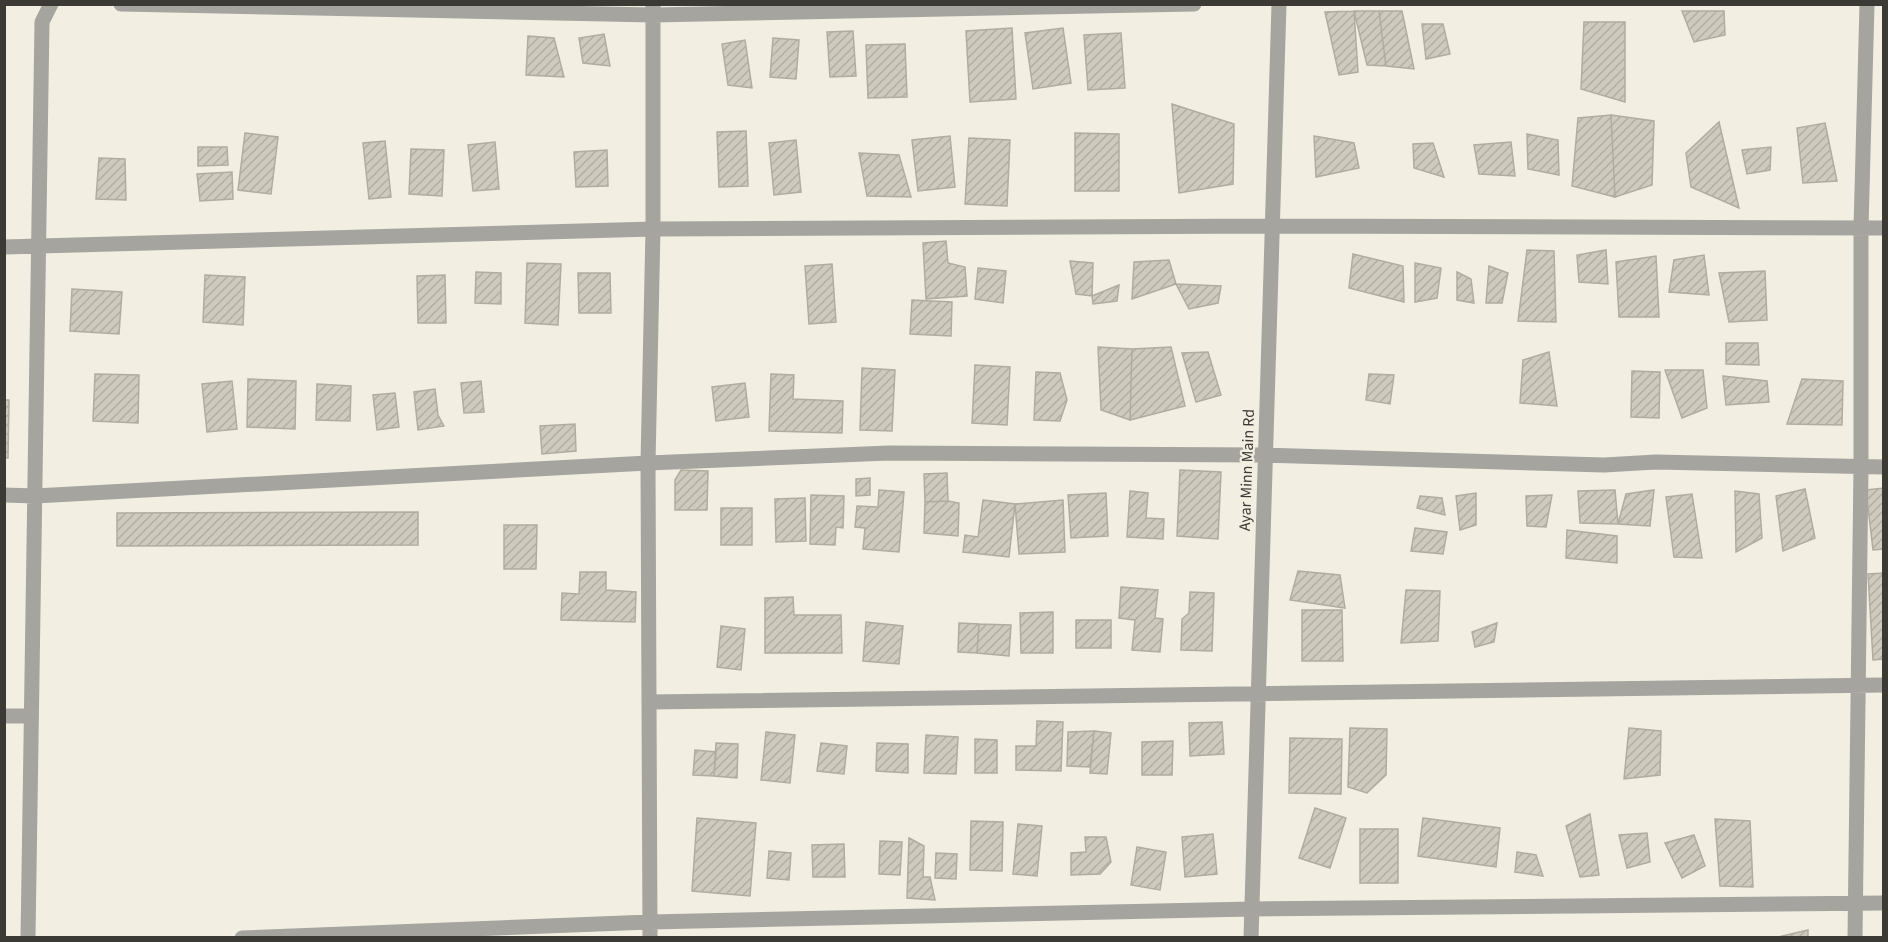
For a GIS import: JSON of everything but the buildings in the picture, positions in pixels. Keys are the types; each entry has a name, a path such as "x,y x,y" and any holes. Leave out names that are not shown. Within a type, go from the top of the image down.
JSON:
{"street":[{"path":"28,938 42,22 51,4"},
{"path":"121,4 653,10 1194,4"},
{"name":"Ayar Minn Main Rd","path":"1251,938 1279,4"},
{"path":"1855,938 1861,467 1861,228 1867,4"},
{"path":"650,938 648,463 653,229 653,10"},
{"path":"4,247 653,229 1272,226 1884,228"},
{"path":"4,495 34,496 648,463 889,453 1265,455 1604,465 1656,462 1884,467"},
{"path":"650,702 1884,685"},
{"path":"4,716 31,716"},
{"path":"242,938 650,921 1252,909 1884,903"}]}
